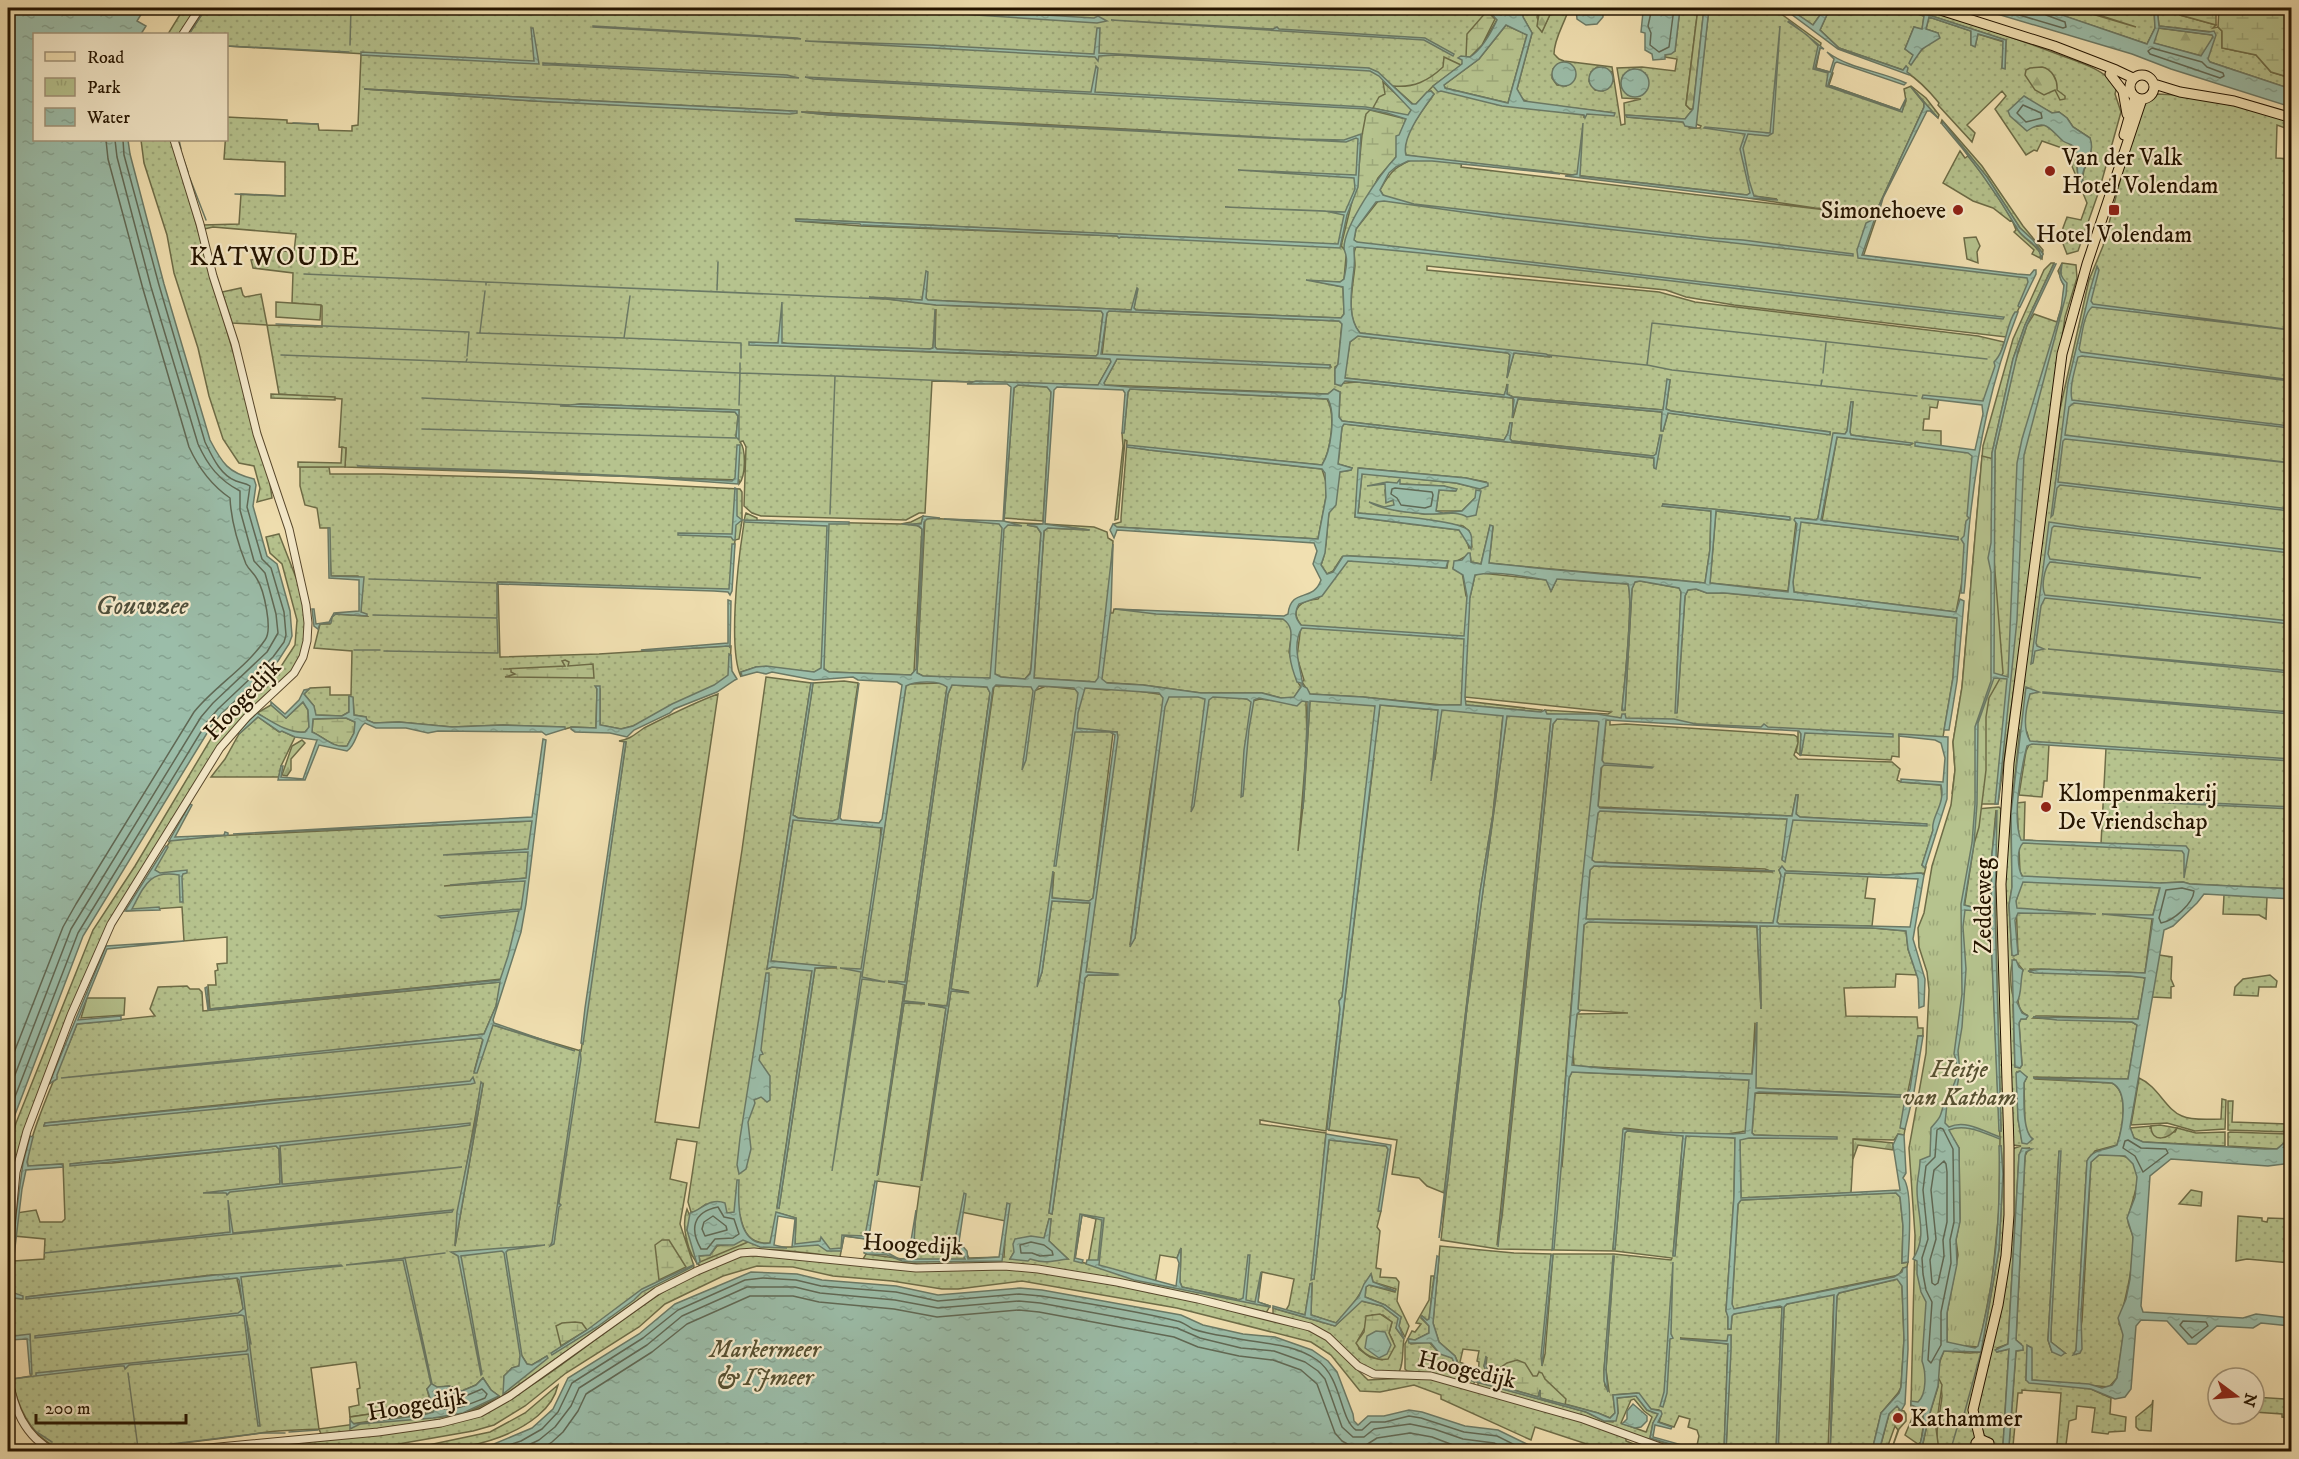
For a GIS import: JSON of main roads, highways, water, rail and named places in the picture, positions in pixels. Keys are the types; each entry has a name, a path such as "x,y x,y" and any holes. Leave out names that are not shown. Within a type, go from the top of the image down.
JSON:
{"main road":[{"path":"1934,8 2054,46 2116,70 2131,81"},
{"path":"2099,65 2110,74 2123,91 2128,122"},
{"path":"2110,74 2131,81 2144,75 2150,77 2153,88 2150,96 2139,98 2130,90 2131,81"},
{"path":"2153,88 2225,99 2292,117"},
{"name":"Zeddeweg","path":"2086,264 2087,254 2128,122 2139,98"},
{"name":"Zeddeweg","path":"1982,1450 1976,1443 1980,1439 1973,1410 1998,1305 2006,1256 2009,1215 2001,904 2004,807 2043,485 2061,372 2086,264 2139,98"}],"water":[{"name":"Gouwzee","path":"8,8 145,8 137,21 146,26 142,33 33,33 33,141 128,141 164,284 210,440 227,466 238,474 254,479 256,485 253,506 267,556 277,564 290,611 292,636 278,661 212,725 83,936 8,1133"},
{"path":"868,8 933,8 1094,18 1098,16 1107,21 1097,23"},
{"path":"1511,8 1522,8 1523,17 1532,33 1517,89 1524,101 1615,113 1614,116 1587,114 1585,118 1584,115 1502,106 1438,92 1433,86 1462,64 1462,60 1458,58 1470,57 1489,35 1497,20 1488,10 1501,15","holes":["1506,25 1527,35 1508,103 1445,88 1444,85 1479,59"]},
{"path":"1576,8 1603,8 1603,17 1597,24 1586,25 1577,19"},
{"path":"1647,8 1680,8 1675,51 1665,55 1665,59 1653,60 1652,54 1645,50 1645,33 1641,32 1643,12"},
{"path":"1704,8 1709,8 1696,128 1685,126 1683,122 1627,117 1626,115 1685,119 1693,109"},
{"path":"1783,8 1788,8 1813,25 1825,8 1830,8 1820,30 1839,48 1903,70 1906,66 1910,74 1838,49"},
{"path":"1898,8 1907,8 2006,40 2005,69 2002,68 2003,41 1978,34 1975,47 1971,45 1971,31 1929,17 1926,29 1938,33 1940,38 1922,49 1911,65 1909,63 1913,55 1905,49 1914,27 1922,29 1924,16"},
{"path":"1977,8 2049,8 2050,11 2147,44 2155,28 2154,8 2157,8 2159,26 2214,31 2216,35 2208,59 2210,62 2291,89 2291,107 2171,69 2132,54","holes":["2159,28 2212,35 2213,37 2201,56 2154,43"]},
{"path":"1111,20 1273,29 1277,27 1279,29 1425,38 1454,54 1453,56 1424,40"},
{"path":"1780,26 1773,133 1768,136 1748,134 1743,148 1754,196 1778,200 1565,176 1577,174 1583,123 1580,176 1747,195 1750,193 1740,149 1745,134 1704,128 1770,133"},
{"path":"593,27 797,38 801,39"},
{"path":"531,28 533,28 539,64 361,55 361,52 534,61"},
{"path":"1097,28 1100,28 1099,53 1369,68 1378,72 1412,104 1416,104 1427,92 1431,91 1434,94 1410,132 1405,148 1406,155 1560,174 1432,161 1408,161 1389,173 1380,190 1383,195 1414,204 1743,240 1853,254 1853,256 1505,218 1384,201 1376,202 1356,229 1354,240 1357,242 2004,317 2003,319 1922,310 1519,263 1354,248 1351,310 1360,333 1546,354 1552,357 1514,353 1507,378 1510,355 1508,353 1358,336 1350,342 1345,378 1504,395 1508,384 1507,394 1513,397 1663,410 1667,379 1670,380 1666,409 1671,411 1830,432 1830,435 1668,413 1663,431 1661,431 1662,412 1518,399 1512,418 1513,398 1345,381 1341,386 1335,384 1342,324 1339,321 1109,311 1101,354 1330,365 1330,368 1117,359 1104,383 1105,385 1129,387 1316,394 1328,394 1334,389 1340,392 1339,417 1342,421 1504,440 1510,423 1512,423 1510,439 1512,441 1653,456 1656,454 1660,435 1662,435 1656,469 1654,458 1344,424 1338,464 1352,468 1340,472 1336,505 1329,513 1325,553 1321,565 1327,574 1333,572 1343,556 1448,561 1446,568 1348,561 1322,596 1299,604 1296,615 1301,625 1464,636 1467,596 1463,575 1453,569 1454,561 1462,560 1470,553 1471,562 1481,564 1490,525 1493,526 1489,563 1705,583 1710,549 1711,511 1662,506 1663,504 1790,517 1790,520 1716,511 1710,583 1788,592 1797,524 1794,520 1795,518 1816,520 1818,518 1833,433 1845,434 1847,431 1851,402 1853,402 1851,435 1912,443 1910,445 1837,437 1821,520 1958,537 1958,540 1801,522 1793,582 1794,592 1956,612 1960,599 1964,601 1957,681 1949,730 1944,730 1953,678 1957,618 1810,601 1707,593 1696,589 1688,590 1685,596 1677,713 1675,713 1681,592 1679,588 1640,581 1635,582 1632,589 1625,710 1622,710 1630,608 1628,584 1557,579 1551,591 1546,580 1502,574 1475,575 1470,597 1465,697 1466,705 1541,712 1545,710 1547,714 1597,714 1621,718 1622,714 1625,714 1626,718 1674,719 1696,724 1761,727 1764,724 1768,727 1893,734 1893,737 1805,733 1800,755 1801,734 1799,731 1606,720 1602,760 1604,763 1653,767 1604,765 1601,768 1598,806 1600,808 1792,816 1796,795 1798,795 1796,814 1800,817 1927,824 1927,826 1793,820 1785,862 1782,860 1787,819 1600,811 1592,860 1595,862 1775,871 1594,866 1590,870 1586,919 1773,923 1781,875 1779,870 1782,866 1786,871 1886,875 1921,873 1924,875 1913,939 1925,979 1924,1006 1919,1008 1918,979 1908,949 1906,931 1873,928 1760,926 1761,1009 1757,926 1588,922 1584,925 1578,1009 1580,1011 1577,1014 1572,1065 1610,1069 1752,1074 1757,1022 1756,1088 1901,1095 1900,1097 1755,1093 1752,1133 1754,1135 1837,1137 1837,1139 1749,1138 1740,1140 1741,1198 1900,1190 1893,1145 1898,1134 1904,1135 1906,1173 1903,1178 1909,1205 1908,1262 1902,1263 1903,1226 1900,1197 1896,1193 1741,1200 1738,1204 1732,1304 1734,1309 1894,1277 1907,1267 1908,1349 1905,1404 1901,1411 1897,1406 1889,1414 1879,1451 1872,1451 1881,1413 1899,1393 1901,1387 1904,1339 1902,1286 1897,1279 1839,1293 1837,1296 1830,1451 1834,1295 1787,1304 1784,1307 1778,1451 1776,1451 1782,1307 1734,1314 1731,1329 1728,1329 1726,1311 1734,1196 1735,1138 1686,1136 1675,1256 1673,1256 1683,1136 1627,1131 1615,1249 1613,1249 1623,1129 1649,1132 1745,1133 1749,1080 1572,1072 1569,1078 1554,1249 1552,1250 1579,911 1599,722 1597,721 1557,719 1553,724 1498,1247 1551,719 1507,716 1467,1007 1439,1238 1480,892 1493,814 1503,716 1442,710 1431,781 1438,710 1380,705 1329,1130 1327,1129 1339,1001 1342,997 1375,706 1310,701 1303,809 1308,702 1302,701 1297,706 1259,698 1254,700 1243,796 1241,797 1244,750 1251,702 1247,699 1213,697 1209,700 1194,806 1191,812 1205,699 1169,697 1165,707 1135,938 1130,947 1163,698 1159,693 1085,688 1078,713 1077,728 1117,732 1118,737 1086,972 1118,975 1088,975 1085,978 1052,1214 1049,1213 1090,903 1052,901 1042,972 1037,987 1053,871 1052,898 1089,901 1093,898 1115,735 1110,732 1075,732 1056,866 1054,866 1078,693 1074,688 1039,686 1035,691 1026,760 1022,770 1033,691 1031,687 996,685 993,688 951,989 969,993 951,991 922,1181 946,1008 928,1005 947,1006 990,693 987,687 952,685 948,694 904,1001 925,1003 904,1003 877,1176 905,985 888,981 905,982 947,687 927,682 906,686 862,977 885,982 862,979 832,1171 861,972 840,968 861,969 882,828 793,820 771,961 837,967 815,968 779,1208 777,1208 812,971 772,967 767,969 811,683 813,683 812,691 793,815 798,818 832,821 838,819 859,683 840,818 879,823 882,819 902,685 897,682 858,680 853,677 814,680 772,672 766,674 757,672 742,676 741,672 756,667 766,666 814,672 821,668 827,526 745,522 744,520 849,522 849,524 829,524 824,669 829,672 911,675 916,669 922,529 919,526 902,524 921,524 923,516 940,518 927,519 924,522 917,673 923,676 990,678 1002,528 999,524 944,519 1003,521 1011,387 1007,384 967,384 976,381 1098,385 1111,362 1110,359 1097,358 749,345 749,342 778,343 782,302 782,343 930,349 933,348 935,309 935,347 937,349 1096,356 1098,354 1103,314 1101,311 936,305 869,297 922,300 926,271 928,272 926,298 928,300 1131,310 1137,288 1134,308 1136,310 1341,318 1344,314 1343,287 1306,280 1340,282 1344,279 1347,262 1344,248 1350,226 1373,187 1396,157 1396,136 1399,135 1406,119 1366,109 805,77 1091,92 1096,66 1098,68 1095,92 1366,107 1408,115 1411,110 1379,76 1370,71 1117,55 1099,56 1098,61 1095,57 805,41 1094,54","holes":["1018,385 1047,387 1051,392 1043,524 1027,525 1037,527 1041,533 1031,669 1025,679 1001,677 995,674 1004,529 1008,525 1022,526 1004,521 1014,388","1057,387 1123,390 1125,393 1122,433 1124,433 1130,389 1328,399 1332,414 1331,432 1328,451 1322,465 1127,445 1127,447 1149,450 1322,469 1325,473 1326,497 1318,539 1117,527 1113,524 1110,530 1114,538 1117,530 1314,543 1317,551 1313,564 1321,580 1313,591 1293,601 1288,614 1284,616 1115,609 1156,614 1283,619 1290,627 1290,660 1297,682 1301,683 1294,697 1281,698 1262,693 1201,693 1143,685 1107,683 1102,679 1111,608 1113,544 1098,678 1095,682 1034,678 1044,531 1048,528 1090,530 1045,524 1054,390","1302,628 1464,639 1461,705 1436,705 1310,694 1303,686 1299,665 1297,649","1785,873 1918,879 1910,927 1779,924 1777,922"]},
{"path":"1809,37 1824,49 1820,48 1815,68 1830,72 1834,59 1827,52 1855,66 1906,83 1904,85 1837,62 1828,85 1900,110 1906,98 1902,112 1826,86 1828,73 1813,69 1818,46"},
{"path":"1564,62 1573,65 1576,74 1573,83 1564,86 1555,83 1552,74 1555,65"},
{"path":"543,63 787,75 799,78 543,65"},
{"path":"1601,67 1610,70 1613,79 1610,88 1601,91 1592,88 1589,79 1592,70"},
{"path":"1635,69 1645,73 1649,83 1645,93 1635,97 1625,93 1621,83 1625,73"},
{"path":"1911,87 1938,118 1927,111 1883,198 1879,212 1876,212 1924,107 1924,103"},
{"path":"364,89 797,111 797,113 534,101"},
{"path":"2024,96 2052,113 2059,112 2073,127 2090,138 2091,151 2083,173 2084,185 2078,177 2077,152 2074,147 2043,125 2027,131 2010,116 2008,111"},
{"path":"801,112 1300,139 1344,140 1361,134 1358,187 1347,215 1340,248 796,221 796,219 1338,244 1344,215 1326,211 1345,212 1355,189 1354,178 1238,170 1356,175 1358,139 1346,142"},
{"path":"1943,122 1987,177 2020,228 2033,240 2043,254 2041,258 2038,249 2018,230 1992,188 1942,124"},
{"path":"1873,217 1875,218 1862,255 2017,274 2030,275 2036,270 2036,274 2020,307 2018,306 2028,282 2027,278 1858,258 1857,250 1866,223"},
{"path":"2056,264 2027,325 2018,351 1995,451 1994,673 2008,677 2017,463 2061,309 2064,285 2060,275 2062,264 2062,276 2067,283 2066,295 2024,455 2017,620 1998,804 1995,804 2007,679 1994,678 1978,723 1974,844 1964,905 1982,910 1991,908 1992,854 1997,810 1995,910 2001,1131 1999,1131 1990,912 1965,910 1963,927 1966,969 1958,1051 1960,1072 1957,1087 1947,1104 1945,1123 1949,1127 1969,1125 2000,1137 2000,1139 1968,1128 1949,1130 1959,1148 1960,1222 1956,1240 1957,1264 1947,1313 1947,1342 1975,1348 1978,1346 1989,1296 1996,1247 1999,1146 2001,1146 2003,1174 1999,1249 1981,1352 1944,1351 1940,1360 1938,1386 1921,1451 1918,1451 1924,1419 1921,1409 1911,1405 1911,1401 1918,1402 1924,1388 1925,1377 1922,1361 1926,1302 1917,1274 1917,1261 1913,1259 1921,1233 1917,1185 1920,1160 1930,1156 1931,1128 1940,1117 1957,1074 1954,1054 1962,994 1961,904 1972,843 1975,804 1975,727 1991,681 1991,572 1988,558 1991,543 1992,453 2013,359 2025,325"},
{"path":"2097,266 2099,270 2091,301 2093,304 2291,330 2092,307 2083,326 2079,349 2081,352 2291,381 2082,356 2078,357 2074,373 2072,400 2291,426 2291,428 2074,403 2069,407 2065,435 2291,463 2065,439 2058,482 2291,509 2291,511 2060,485 2057,488 2051,517 2068,383"},
{"path":"2015,312 2018,312 1993,389 1977,466 1964,593 1961,593 1964,544 1961,539 1969,518 1967,516 1972,456 1968,453 1915,446 1915,442 1975,450 1983,414 1982,405 1922,398 1923,395 1983,401 1995,366 1994,362 2001,351"},
{"path":"580,404 739,410 739,440 736,437 738,416 735,412 560,406"},
{"path":"737,445 740,445 738,484 640,477 357,466 525,471 732,481 735,478"},
{"path":"1358,468 1466,478 1488,483 1488,486 1480,489 1456,483 1362,474 1358,513 1451,523 1469,531 1471,549 1459,530 1355,517"},
{"path":"1400,479 1400,484 1444,486 1457,489 1456,491 1439,490 1436,511 1443,513 1462,511 1475,498 1476,490 1481,491 1476,515 1467,517 1452,513 1425,514 1403,512 1382,507 1369,502 1384,507 1394,505 1393,500 1386,503 1385,484 1367,486 1387,482 1397,483"},
{"path":"735,488 737,489 737,516 742,520 736,525 735,540 731,537 678,535 678,533 732,534"},
{"path":"2049,522 2291,550 2291,553 2054,526 2048,554 2050,559 2201,578 2050,562 2044,578 2045,595 2291,621 2291,624 2045,598 2041,606 2036,643 2044,649 2035,651 2031,664"},
{"path":"328,528 330,528 331,576 364,577 361,612 367,616 336,614 332,617 331,623 320,624 318,629 314,626 312,609 314,609 316,624 329,622 334,613 359,611 359,580 329,578"},
{"path":"732,544 735,544 730,595 728,592 714,591 497,584 498,582 729,589"},
{"path":"728,600 731,601 730,648 729,646 641,650 728,643"},
{"path":"2048,649 2271,669 2291,671 2291,673"},
{"path":"729,654 732,671 737,679 717,692 674,709 634,730 627,737 610,733 575,732 571,729 571,727 596,728 597,689 595,686 600,686 600,725 621,729 633,726 672,704 714,685 728,675"},
{"path":"2026,687 2039,692 2030,694 2027,705 2025,724 2030,741 2291,759 2291,761 2032,744 2027,746 2017,807 2018,831 2021,840 2186,846 2189,850 2184,878 2182,851 2023,843 2018,859 2022,876 2291,889 2291,899 2204,894 2173,926 2164,930 2130,1127 2134,1138 2143,1142 2277,1149 2291,1141 2291,1144 2284,1147 2291,1149 2291,1163 2268,1166 2171,1159 2150,1176 2141,1306 2143,1312 2243,1318 2256,1314 2291,1318 2291,1326 2261,1323 2253,1328 2217,1326 2196,1344 2188,1344 2167,1321 2141,1320 2136,1326 2131,1389 2125,1397 2115,1399 2091,1389 2029,1383 2026,1380 2027,1345 2032,1348 2032,1380 2089,1384 2102,1388 2112,1385 2117,1378 2123,1335 2118,1318 2126,1299 2130,1279 2133,1237 2127,1218 2135,1197 2137,1177 2133,1164 2125,1156 2099,1155 2091,1162 2081,1315 2082,1349 2080,1353 2073,1355 2076,1350 2087,1161 2096,1152 2117,1145 2121,1130 2123,1103 2118,1088 2112,1083 2033,1078 2128,1079 2137,1025 2132,1022 2033,1017 2138,1019 2145,978 2028,971 2041,969 2145,973 2153,919 2102,914 2153,915 2160,888 2023,882 2016,901 2017,908 2096,914 2018,913 2015,920 2018,954 2012,955 2009,905 2012,887 2011,813"},
{"path":"309,689 304,694 314,706 316,715 342,716 349,712 349,696 353,697 354,715 366,717 374,723 399,722 452,727 503,725 565,727 565,729 546,735 542,732 438,731 428,733 406,728 376,728 365,723 353,745 347,751 319,745 305,780 278,780 281,766 283,766 281,777 303,779 317,740 280,732 258,717 239,734 237,732 257,713 286,729 305,732 309,727 308,710 303,702 286,718 271,705 271,702 285,714 299,700 304,690","holes":["346,718 355,722 354,733 347,746 332,744 312,732 313,719"]},
{"path":"2043,693 2291,712 2291,714"},
{"path":"1899,734 1948,737 1947,799 1925,868 1922,865 1940,804 1941,785 1901,782 1901,779 1943,782 1945,758 1941,743 1935,740 1899,736"},
{"path":"543,739 546,740 526,904 521,932 493,1020 494,1023 575,1051 493,1025 477,1073 474,1073 483,1040 481,1038 61,1078 484,1034 496,1006 500,982 208,1010 205,988 207,987 209,1009 500,980 519,911 441,918 438,916 521,909 525,881 450,885 526,878 528,852 443,855 528,849 532,821 233,834 532,817"},
{"path":"624,742 626,742 583,1044 581,1043 585,1008"},
{"path":"2106,798 2291,807 2291,809 2105,800"},
{"path":"190,804 192,805 175,837 224,835 225,832 228,835 169,841"},
{"path":"166,846 168,847 155,870 160,873 187,870 182,877 183,902 180,902 179,875 161,875 145,886 132,909 159,907 160,910 125,911"},
{"path":"184,941 107,949 78,1020 121,1016 121,1020 77,1024 57,1079 49,1084 106,946"},
{"path":"2012,960 2016,960 2023,970 2017,1002 2022,1013 2028,1016 2026,1019 2021,1019 2019,1023 2022,1065 2020,1068 2015,1067"},
{"path":"766,973 769,973 769,981 761,1050 763,1054 760,1055 759,1060 770,1076 770,1100 767,1102 761,1097 754,1100 748,1122 751,1149 746,1169 739,1174 737,1165 740,1138"},
{"path":"1918,1036 1923,1036 1914,1092 1905,1129 1900,1128 1905,1098 1910,1089"},
{"path":"580,1049 581,1059 559,1203 561,1205 554,1244 550,1246 552,1242"},
{"path":"2020,1071 2027,1077 2024,1083 2024,1114 2029,1135 2033,1139 2027,1144 2022,1143 2018,1119 2016,1073"},
{"path":"473,1077 475,1083 471,1084 44,1126 45,1123 470,1081"},
{"path":"481,1082 483,1084 455,1246 457,1212"},
{"path":"470,1123 470,1125 457,1127 280,1146 282,1184 462,1167 230,1192 227,1195 226,1193 203,1193 280,1184 279,1149 276,1146 70,1166 70,1164"},
{"path":"1326,1134 1391,1145 1381,1211 1378,1211 1388,1149 1386,1146 1329,1140 1314,1279 1311,1280"},
{"path":"30,1136 33,1137 28,1166 62,1164 63,1167 26,1170 11,1281 16,1215 23,1163"},
{"path":"2022,1148 2032,1149 2026,1152 2025,1156 2016,1340 2023,1346 2023,1350 2016,1351 2009,1446 2003,1445 2009,1349 1997,1352 1995,1350 2008,1344 2019,1155"},
{"path":"2059,1151 2061,1151 2051,1342 2065,1353 2061,1356 2052,1352 2048,1340"},
{"path":"737,1180 739,1180 741,1222 751,1238 759,1243 770,1243 776,1212 796,1218 795,1244 820,1241 821,1237 830,1249 841,1248 842,1235 865,1236 875,1181 877,1182 867,1251 888,1253 899,1259 908,1259 916,1210 913,1259 965,1259 955,1240 964,1193 966,1194 959,1242 967,1251 968,1259 999,1257 1007,1203 1010,1204 1002,1261 902,1261 887,1255 864,1253 865,1239 844,1236 841,1251 827,1251 818,1245 792,1247 795,1219 778,1216 774,1245 787,1248 760,1247 743,1240 734,1245 717,1245 710,1255 699,1256 700,1262 697,1264 687,1230 690,1213 715,1202 725,1203 727,1213 734,1212"},
{"path":"228,1200 233,1233 453,1210 452,1212 44,1253 230,1232"},
{"path":"1080,1214 1104,1218 1099,1265 1176,1286 1179,1263 1177,1258 1181,1248 1180,1282 1182,1287 1239,1300 1243,1298 1248,1255 1250,1255 1246,1300 1255,1302 1261,1272 1258,1302 1270,1307 1134,1280 1086,1264 1087,1260 1098,1260 1102,1220 1082,1215 1075,1258 1083,1260 1082,1263 1074,1261"},
{"path":"1049,1219 1051,1219 1049,1241 1068,1259 1045,1262 1010,1259 1014,1252 1015,1239 1031,1236 1044,1238"},
{"path":"545,1245 506,1252 522,1356 527,1364 532,1365 547,1356 548,1358 503,1394 504,1376 512,1368 519,1366 520,1355 504,1253 502,1251 461,1256 481,1375 458,1256 451,1252"},
{"path":"1551,1255 1553,1255 1542,1366 1541,1356"},
{"path":"1437,1256 1439,1257 1433,1323 1439,1342 1455,1356 1462,1374 1475,1380 1488,1381 1489,1376 1484,1366 1486,1356 1486,1365 1492,1384 1538,1397 1540,1390 1540,1398 1610,1418 1615,1413 1613,1395 1639,1393 1651,1409 1661,1411 1658,1422 1672,1427 1671,1429 1655,1425 1653,1437 1703,1451 1694,1451 1650,1438 1653,1423 1658,1414 1647,1410 1636,1396 1617,1398 1616,1421 1604,1421 1586,1412 1469,1380 1460,1375 1452,1358 1440,1354 1431,1343 1409,1343 1408,1339 1415,1340 1429,1333 1429,1326 1421,1317 1429,1319"},
{"path":"1613,1256 1606,1370 1608,1392 1604,1381 1604,1370"},
{"path":"405,1258 432,1384 437,1387 449,1386 462,1391 476,1385 483,1378 491,1390 499,1396 463,1413 360,1424 350,1429 350,1420 354,1424 423,1415 434,1410 427,1389 431,1384 403,1260 346,1265"},
{"path":"1673,1262 1671,1334 1673,1338 1670,1339 1667,1393 1663,1407 1660,1406 1664,1392"},
{"path":"341,1265 241,1277 260,1426 258,1426 248,1354 129,1365 125,1369 124,1366 120,1366 36,1376 36,1373 246,1351 248,1349 244,1316 35,1338 35,1336 238,1313 243,1309 239,1280 237,1278 26,1299 26,1297 215,1275"},
{"path":"693,1265 642,1292 597,1327 552,1355 551,1353 587,1330 642,1289"},
{"name":"Markermeer & IJmeer","path":"751,1272 797,1274 822,1280 896,1286 938,1295 1020,1288 1042,1290 1181,1315 1203,1325 1243,1334 1275,1337 1312,1350 1328,1361 1337,1372 1354,1421 1358,1425 1368,1416 1384,1416 1409,1410 1465,1426 1498,1430 1541,1451 461,1451 494,1444 532,1428 553,1409 568,1378 639,1334 675,1304"},
{"path":"1371,1274 1373,1282 1396,1291 1369,1285 1366,1287 1365,1297 1385,1305 1401,1317 1399,1326 1404,1339 1396,1328 1398,1318 1382,1306 1362,1301 1335,1326 1273,1308 1273,1306 1305,1315 1312,1283 1311,1315 1336,1323 1359,1296"},
{"path":"10,1285 14,1293 23,1296 23,1299 14,1298 12,1303 12,1334 14,1336 30,1334 32,1374 30,1374 27,1339 9,1340"},
{"path":"1376,1331 1385,1332 1391,1345 1387,1354 1379,1358 1365,1348 1367,1336"},
{"path":"1728,1335 1731,1335 1731,1351 1726,1451 1724,1451 1728,1344 1680,1339 1727,1341"},
{"path":"1633,1404 1647,1416 1647,1421 1641,1427 1635,1428 1622,1424 1627,1419 1627,1411"}],"waterway":[{"path":"190,33 206,8"},
{"path":"247,8 277,8"},
{"path":"350,45 351,8"},
{"path":"282,10 350,14"},
{"path":"228,46 349,52"},
{"path":"293,123 318,124"},
{"path":"179,141 181,149"},
{"path":"181,152 188,172"},
{"path":"189,176 206,220"},
{"path":"235,194 283,196"},
{"path":"717,290 718,262"},
{"path":"304,274 486,282 486,285"},
{"path":"486,282 884,299"},
{"path":"480,332 485,291"},
{"path":"477,333 624,338 630,296"},
{"path":"1917,396 1672,370 1647,365 1652,323 1987,359"},
{"path":"276,324 469,332 467,356"},
{"path":"624,338 741,343 741,358"},
{"path":"1823,373 1826,343"},
{"path":"281,355 466,362 467,359"},
{"path":"1549,355 1646,365"},
{"path":"466,362 740,373 739,405"},
{"path":"740,363 740,373 835,376 830,514"},
{"path":"836,376 972,382"},
{"path":"1821,385 1822,380"},
{"path":"422,398 569,405"},
{"path":"422,429 736,438"},
{"path":"369,579 497,583 497,618 373,615"},
{"path":"384,651 498,653 497,619"},
{"path":"354,650 380,650"},
{"path":"404,1258 445,1253"},
{"path":"247,1322 251,1344"},
{"path":"1950,1452 1957,1428 1963,1418 1981,1352"},
{"path":"128,1373 138,1448 262,1433 285,1433"},
{"path":"15,1392 12,1379 35,1376"},
{"path":"25,1419 32,1429 52,1442"},
{"path":"289,1432 318,1430"},
{"path":"118,1450 137,1448"}],"place":[{"name":"Van der Valk Hotel Volendam","path":"2050,171"},
{"name":"Simonehoeve","path":"1958,210"},
{"name":"Hotel Volendam","path":"2114,210"},
{"name":"Klompenmakerij De Vriendschap","path":"2046,807"},
{"name":"Kathammer","path":"1898,1418"}],"district":[{"name":"KATWOUDE","path":"275,256"}],"park label":[{"name":"Heitje van Katham","path":"1959,1083"}]}
